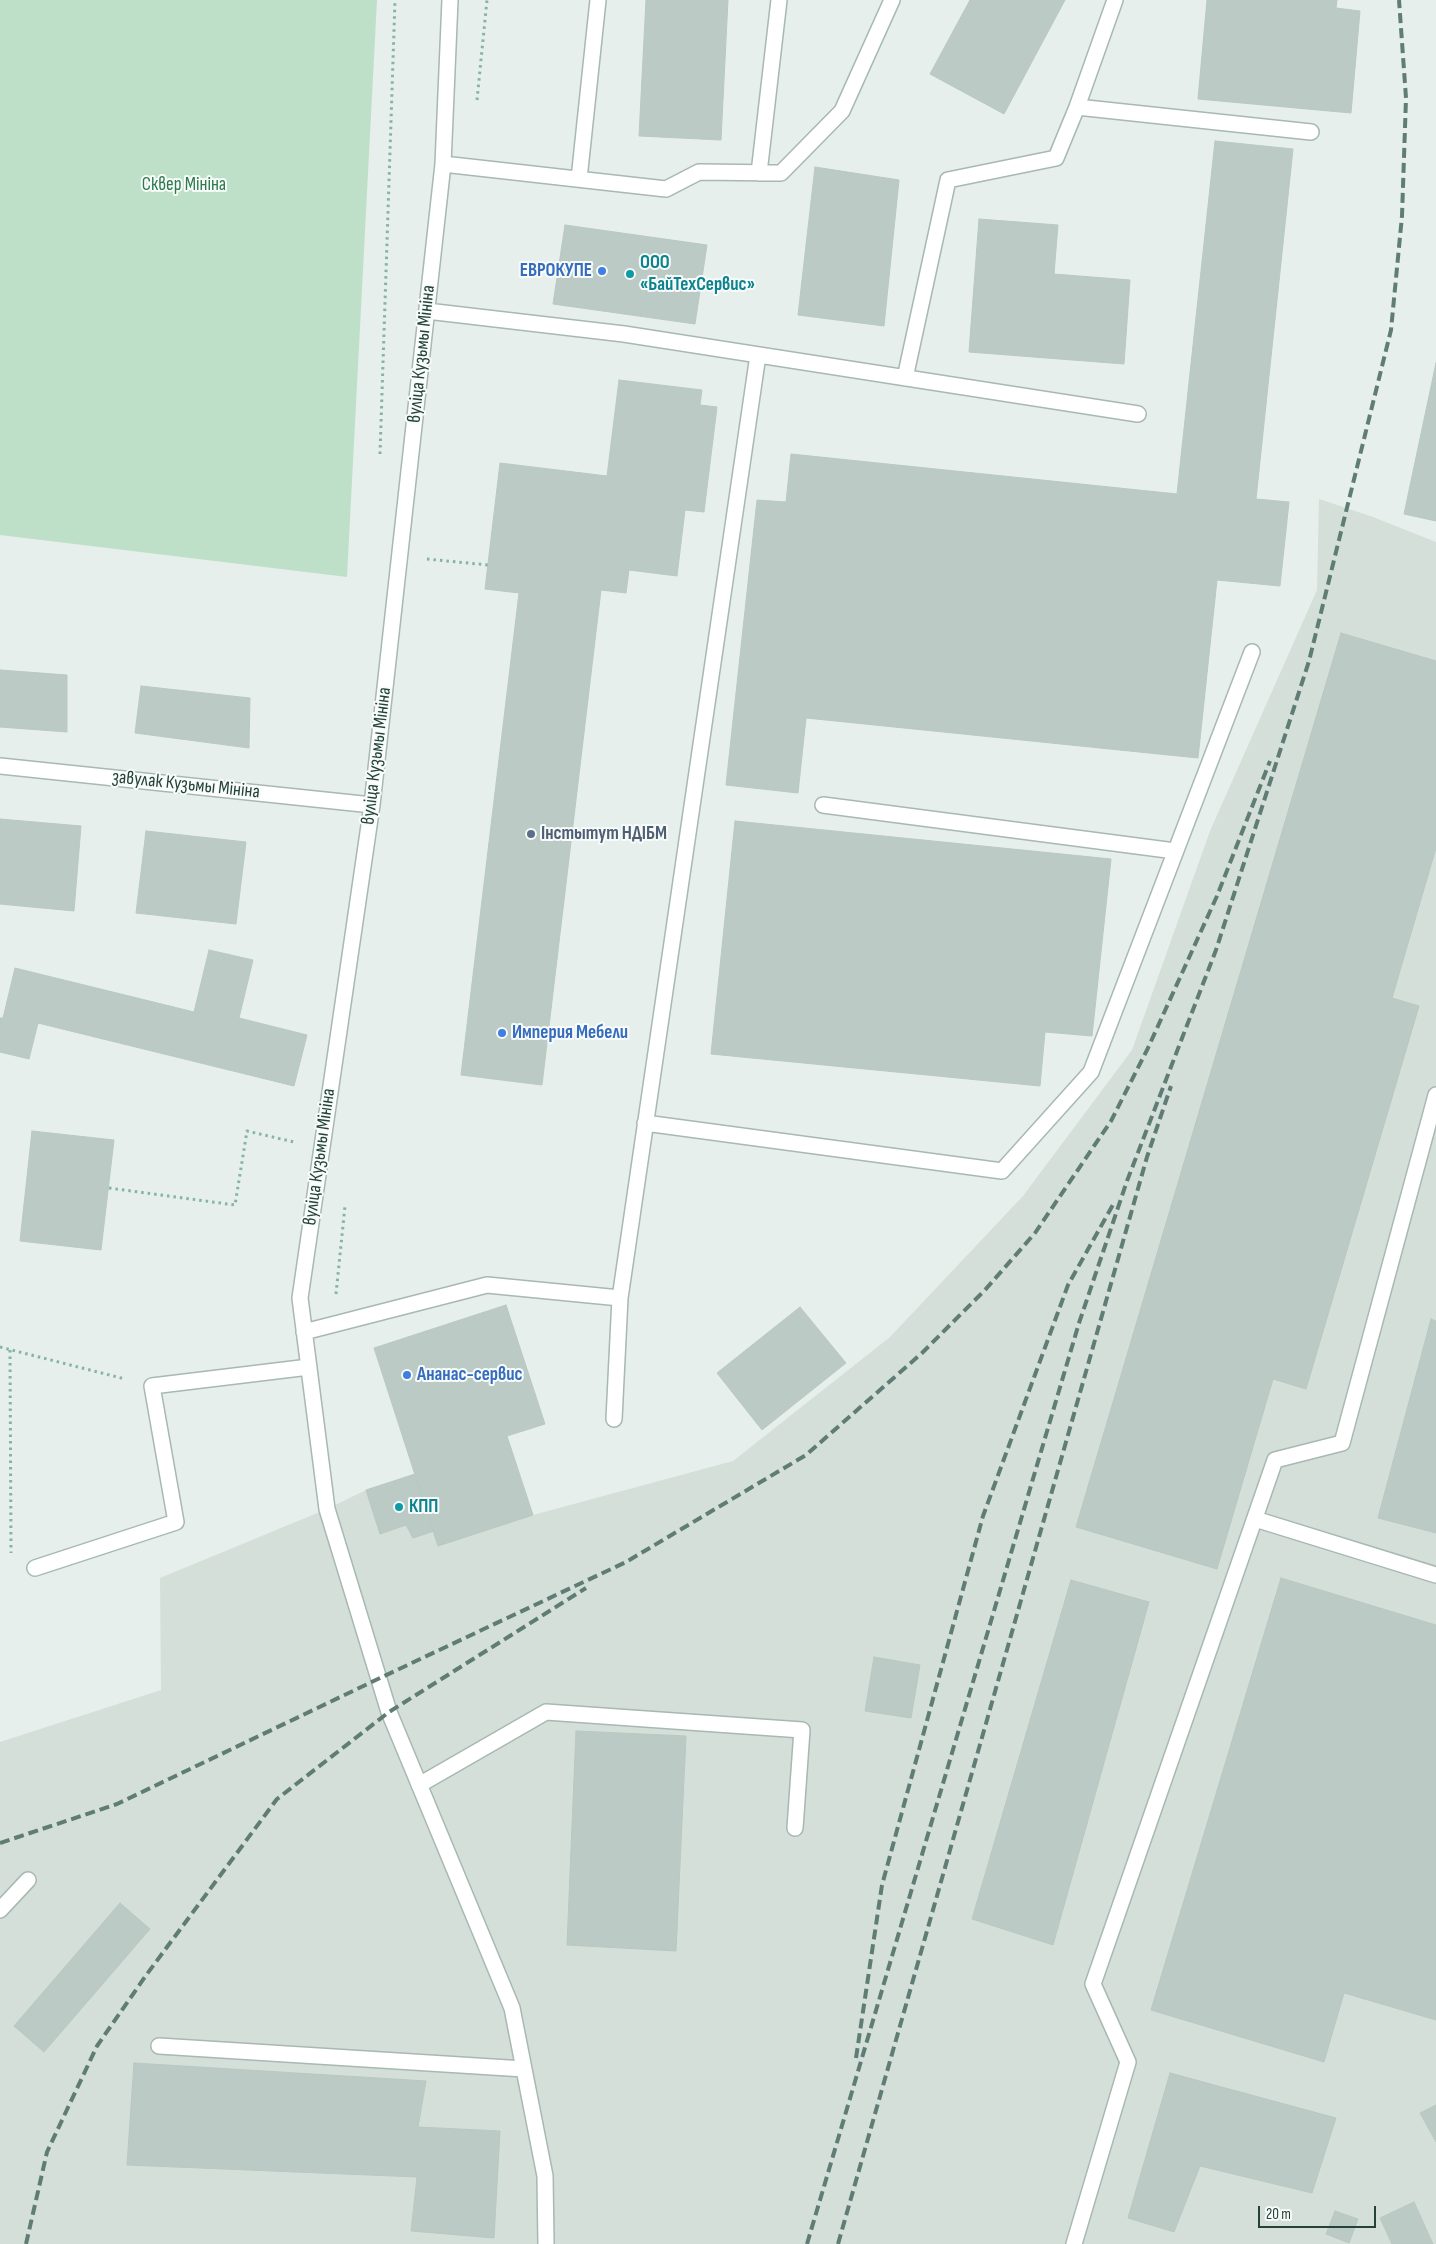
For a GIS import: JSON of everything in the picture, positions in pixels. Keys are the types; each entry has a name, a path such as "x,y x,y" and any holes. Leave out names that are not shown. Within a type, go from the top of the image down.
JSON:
{"street":[{"name":"вуліца Кузьмы Мініна","path":"450,0 443,164 372,805 300,1298 327,1509 389,1712 512,2008 544,2176 546,2244"},
{"path":"579,179 598,0"},
{"path":"760,173 779,0"},
{"path":"443,164 666,188 699,172 781,173 842,111 892,0"},
{"path":"905,378 948,180 1056,158 1077,107 1115,0"},
{"path":"1077,107 1311,132"},
{"path":"427,311 624,334 1138,414"},
{"path":"614,1419 620,1298 758,355"},
{"path":"645,1123 1002,1171 1091,1072 1252,652"},
{"name":"завулак Кузьмы Мініна","path":"0,766 372,805"},
{"path":"823,805 1175,851"},
{"path":"1074,2244 1128,2062 1093,1984 1275,1460 1342,1443 1429,1148 1436,1095"},
{"path":"304,1332 487,1285 620,1298"},
{"path":"35,1568 176,1522 152,1386 309,1367"},
{"path":"1255,1519 1436,1574"},
{"path":"419,1785 546,1712 802,1730 795,1828"},
{"path":"0,1910 28,1880"},
{"path":"159,2046 524,2070"}],"path":[{"path":"380,464 395,0"},
{"path":"427,559 488,565"},
{"path":"109,1188 235,1205 247,1132 298,1143 322,1145"},
{"path":"0,1347 152,1386"},
{"path":"10,1350 11,1554"}],"shaded area":[{"path":"1319,499 1373,517 1436,542 1436,2244 0,2244 0,1742 161,1690 160,1578 327,1509 366,1490 415,1474 533,1515 733,1461 890,1337 1023,1196 1132,1050 1210,831 1317,590"}],"green space":[{"name":"Сквер Мініна","path":"0,0 377,0 347,577 0,535"}],"building":[{"path":"646,0 728,0 721,140 639,136"},
{"path":"970,0 1065,0 1004,114 930,74"},
{"path":"1207,0 1337,0 1336,8 1360,11 1351,113 1198,99"},
{"path":"1215,141 1293,149 1256,499 1289,502 1280,586 1217,580 1198,758 806,718 798,793 726,785 757,500 786,502 791,454 1177,494"},
{"path":"815,167 899,180 884,326 798,315"},
{"path":"979,219 1058,225 1054,274 1130,280 1124,364 969,352"},
{"name":"ООО «БайТехСервис»","path":"565,225 707,245 695,324 553,304"},
{"path":"1436,363 1436,521 1404,514"},
{"name":"Інстытут НДІБМ","path":"619,380 702,390 700,405 717,407 704,512 685,510 677,576 629,570 626,593 601,590 542,1085 461,1075 519,593 485,589 500,463 607,476"},
{"path":"1341,633 1436,661 1436,848 1392,998 1419,1006 1306,1389 1273,1379 1217,1569 1076,1527"},
{"path":"0,670 67,675 67,732 0,727"},
{"path":"141,686 250,698 249,748 135,733"},
{"path":"0,819 81,826 74,911 0,904"},
{"path":"735,821 1111,859 1092,1036 1045,1032 1040,1086 711,1054"},
{"path":"146,831 246,842 236,924 136,913"},
{"path":"209,950 253,960 239,1018 307,1035 294,1086 38,1023 29,1059 0,1052 0,1018 3,1018 15,968 194,1012"},
{"path":"32,1131 114,1140 101,1250 20,1241"},
{"path":"506,1305 545,1424 507,1436 533,1515 438,1546 374,1348"},
{"path":"800,1307 846,1363 762,1430 717,1373"},
{"path":"1431,1319 1436,1321 1436,1533 1378,1518"},
{"name":"КПП","path":"415,1474 434,1531 413,1538 406,1525 380,1534 366,1490"},
{"path":"1281,1578 1436,1625 1436,2020 1344,1993 1324,2062 1151,2010"},
{"path":"1071,1580 1149,1602 1053,1945 972,1919"},
{"path":"874,1657 920,1665 911,1718 865,1711"},
{"path":"576,1731 686,1736 676,1951 567,1945"},
{"path":"120,1903 150,1929 44,2052 14,2026"},
{"path":"134,2063 426,2081 418,2127 500,2131 494,2238 411,2231 417,2177 127,2165"},
{"path":"1170,2073 1336,2118 1312,2193 1200,2166 1174,2232 1128,2218"},
{"path":"1436,2105 1436,2142 1420,2113"},
{"path":"1414,2202 1433,2244 1392,2244 1380,2218"},
{"path":"1335,2211 1358,2219 1349,2243 1326,2234"}],"railway":[{"path":"807,2244 1079,1323 1127,1181 1216,950 1309,661 1391,330 1402,216 1406,98 1399,0"},
{"path":"0,1843 117,1804 626,1562 806,1455 922,1353 985,1290 1035,1233 1111,1121 1148,1048 1217,896 1270,761"},
{"path":"838,2244 1147,1157 1171,1086"},
{"path":"856,2058 882,1885 983,1516 1068,1285 1114,1203"},
{"path":"26,2244 47,2152 97,2046 147,1974 277,1799 389,1712 586,1588"}],"place":[{"name":"ЕВРОКУПЕ","path":"602,271"},
{"name":"ООО «БайТехСервис»","path":"630,274"},
{"name":"Інстытут НДІБМ","path":"531,834"},
{"name":"Империя Мебели","path":"502,1033"},
{"name":"Ананас-сервис","path":"407,1375"},
{"name":"КПП","path":"399,1507"}]}
